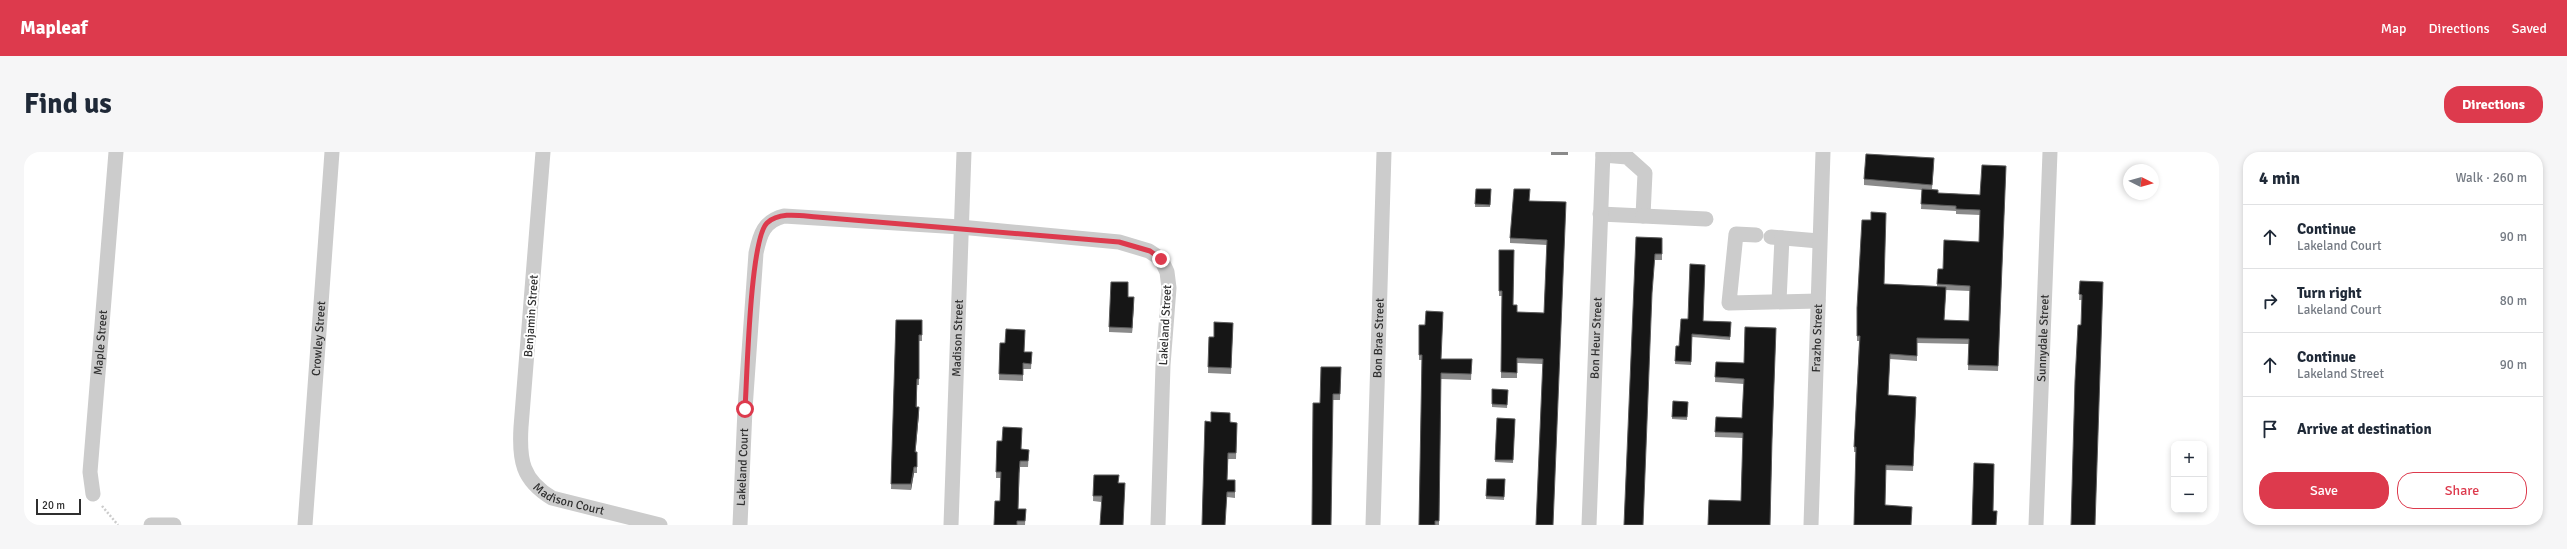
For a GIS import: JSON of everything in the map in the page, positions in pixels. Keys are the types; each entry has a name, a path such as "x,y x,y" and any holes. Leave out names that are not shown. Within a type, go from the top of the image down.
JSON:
{"street":[{"name":"Maple Street","path":"93,494 90,472 116,152"},
{"name":"Crowley Street","path":"305,525 332,152"},
{"name":"Benjamin Street","path":"528,479 520,450 543,152"},
{"name":"Madison Street","path":"951,525 960,227 964,152"},
{"name":"Bon Brae Street","path":"1373,525 1384,152"},
{"name":"Frazho Street","path":"1811,525 1823,152"},
{"name":"Sunnydale Street","path":"2036,525 2050,152"},
{"path":"1603,153 1627,156 1645,173 1643,216"},
{"name":"Bon Heur Street","path":"1589,525 1603,153"},
{"path":"1600,214 1706,219"},
{"name":"Lakeland Court","path":"740,525 745,409 756,254 766,223 784,216 960,227"},
{"name":"Lakeland Street","path":"960,227 1119,242 1143,248 1161,259 1167,272 1169,288 1163,365 1158,525"},
{"path":"1756,235 1736,234 1729,303 1818,301"},
{"path":"1779,301 1777,238 1820,241"},
{"name":"Madison Court","path":"528,479 540,491 552,498 660,525"},
{"path":"151,525 174,525"}],"path":[{"path":"93,494 118,525"}],"building":[{"path":"1866,154 1934,158 1932,185 1864,179"},
{"path":"1982,165 2006,166 1998,366 1968,365 1969,339 1917,338 1917,356 1890,354 1888,395 1916,397 1913,466 1886,465 1885,505 1912,507 1911,525 1854,525 1856,447 1854,447 1860,336 1857,336 1857,308 1862,220 1871,220 1871,212 1886,213 1884,284 1946,287 1944,320 1969,321 1970,286 1937,284 1938,269 1943,269 1944,240 1979,242 1980,210 1956,209 1956,206 1921,204 1922,189 1938,190 1938,193 1980,195"},
{"path":"1476,189 1491,189 1490,205 1475,204"},
{"path":"1514,189 1530,189 1529,201 1566,202 1553,525 1536,525 1543,359 1517,358 1517,373 1501,372 1502,291 1499,291 1499,250 1514,250 1513,305 1517,305 1517,312 1544,313 1547,240 1510,238"},
{"path":"1636,237 1662,238 1662,254 1655,254 1652,293 1643,525 1624,525"},
{"path":"1690,264 1705,265 1703,321 1731,322 1730,337 1692,334 1691,362 1675,361 1676,346 1679,346 1681,319 1688,319"},
{"path":"2080,281 2103,282 2095,525 2071,525 2075,381 2078,325 2081,325 2082,295 2079,294"},
{"path":"1111,282 1128,282 1128,297 1134,297 1132,328 1109,327"},
{"path":"1426,311 1443,312 1441,359 1472,359 1471,374 1441,373 1439,521 1435,521 1435,525 1419,525 1422,355 1419,355 1419,325 1425,325"},
{"path":"896,320 922,320 922,335 919,335 919,379 917,379 916,407 919,407 915,452 917,452 917,467 914,467 911,484 891,484"},
{"path":"1214,322 1233,323 1231,368 1208,367 1209,337 1214,337"},
{"path":"1745,327 1776,328 1770,525 1708,525 1709,500 1741,501 1743,433 1715,432 1716,417 1742,418 1744,379 1715,377 1716,362 1744,363"},
{"path":"1006,329 1025,330 1024,352 1032,352 1031,364 1023,363 1023,375 999,374 1000,343 1005,343"},
{"path":"1321,367 1341,367 1340,394 1333,394 1331,525 1312,525 1313,403 1320,403"},
{"path":"1492,389 1508,390 1507,405 1492,404"},
{"path":"1673,401 1688,402 1687,417 1672,417"},
{"path":"1211,412 1230,413 1230,422 1237,423 1236,453 1228,453 1227,480 1235,480 1235,492 1227,492 1225,525 1202,525 1205,421 1211,422"},
{"path":"1497,418 1515,419 1513,460 1495,460"},
{"path":"1003,427 1022,428 1021,449 1029,450 1028,461 1020,461 1019,473 1018,509 1026,509 1025,521 1017,521 1017,525 994,525 995,501 1000,501 1001,472 996,472 997,441 1002,441"},
{"path":"1974,463 1994,464 1993,511 1997,511 1996,525 1972,525"},
{"path":"1094,475 1119,475 1118,483 1125,483 1123,525 1100,525 1102,496 1093,496"},
{"path":"1487,479 1505,479 1504,497 1486,496"}],"route":[{"path":"745,409 756,254 760,236 766,223 775,218 784,216 817,217 1076,237 1119,242 1136,246 1150,251 1161,259"}]}
